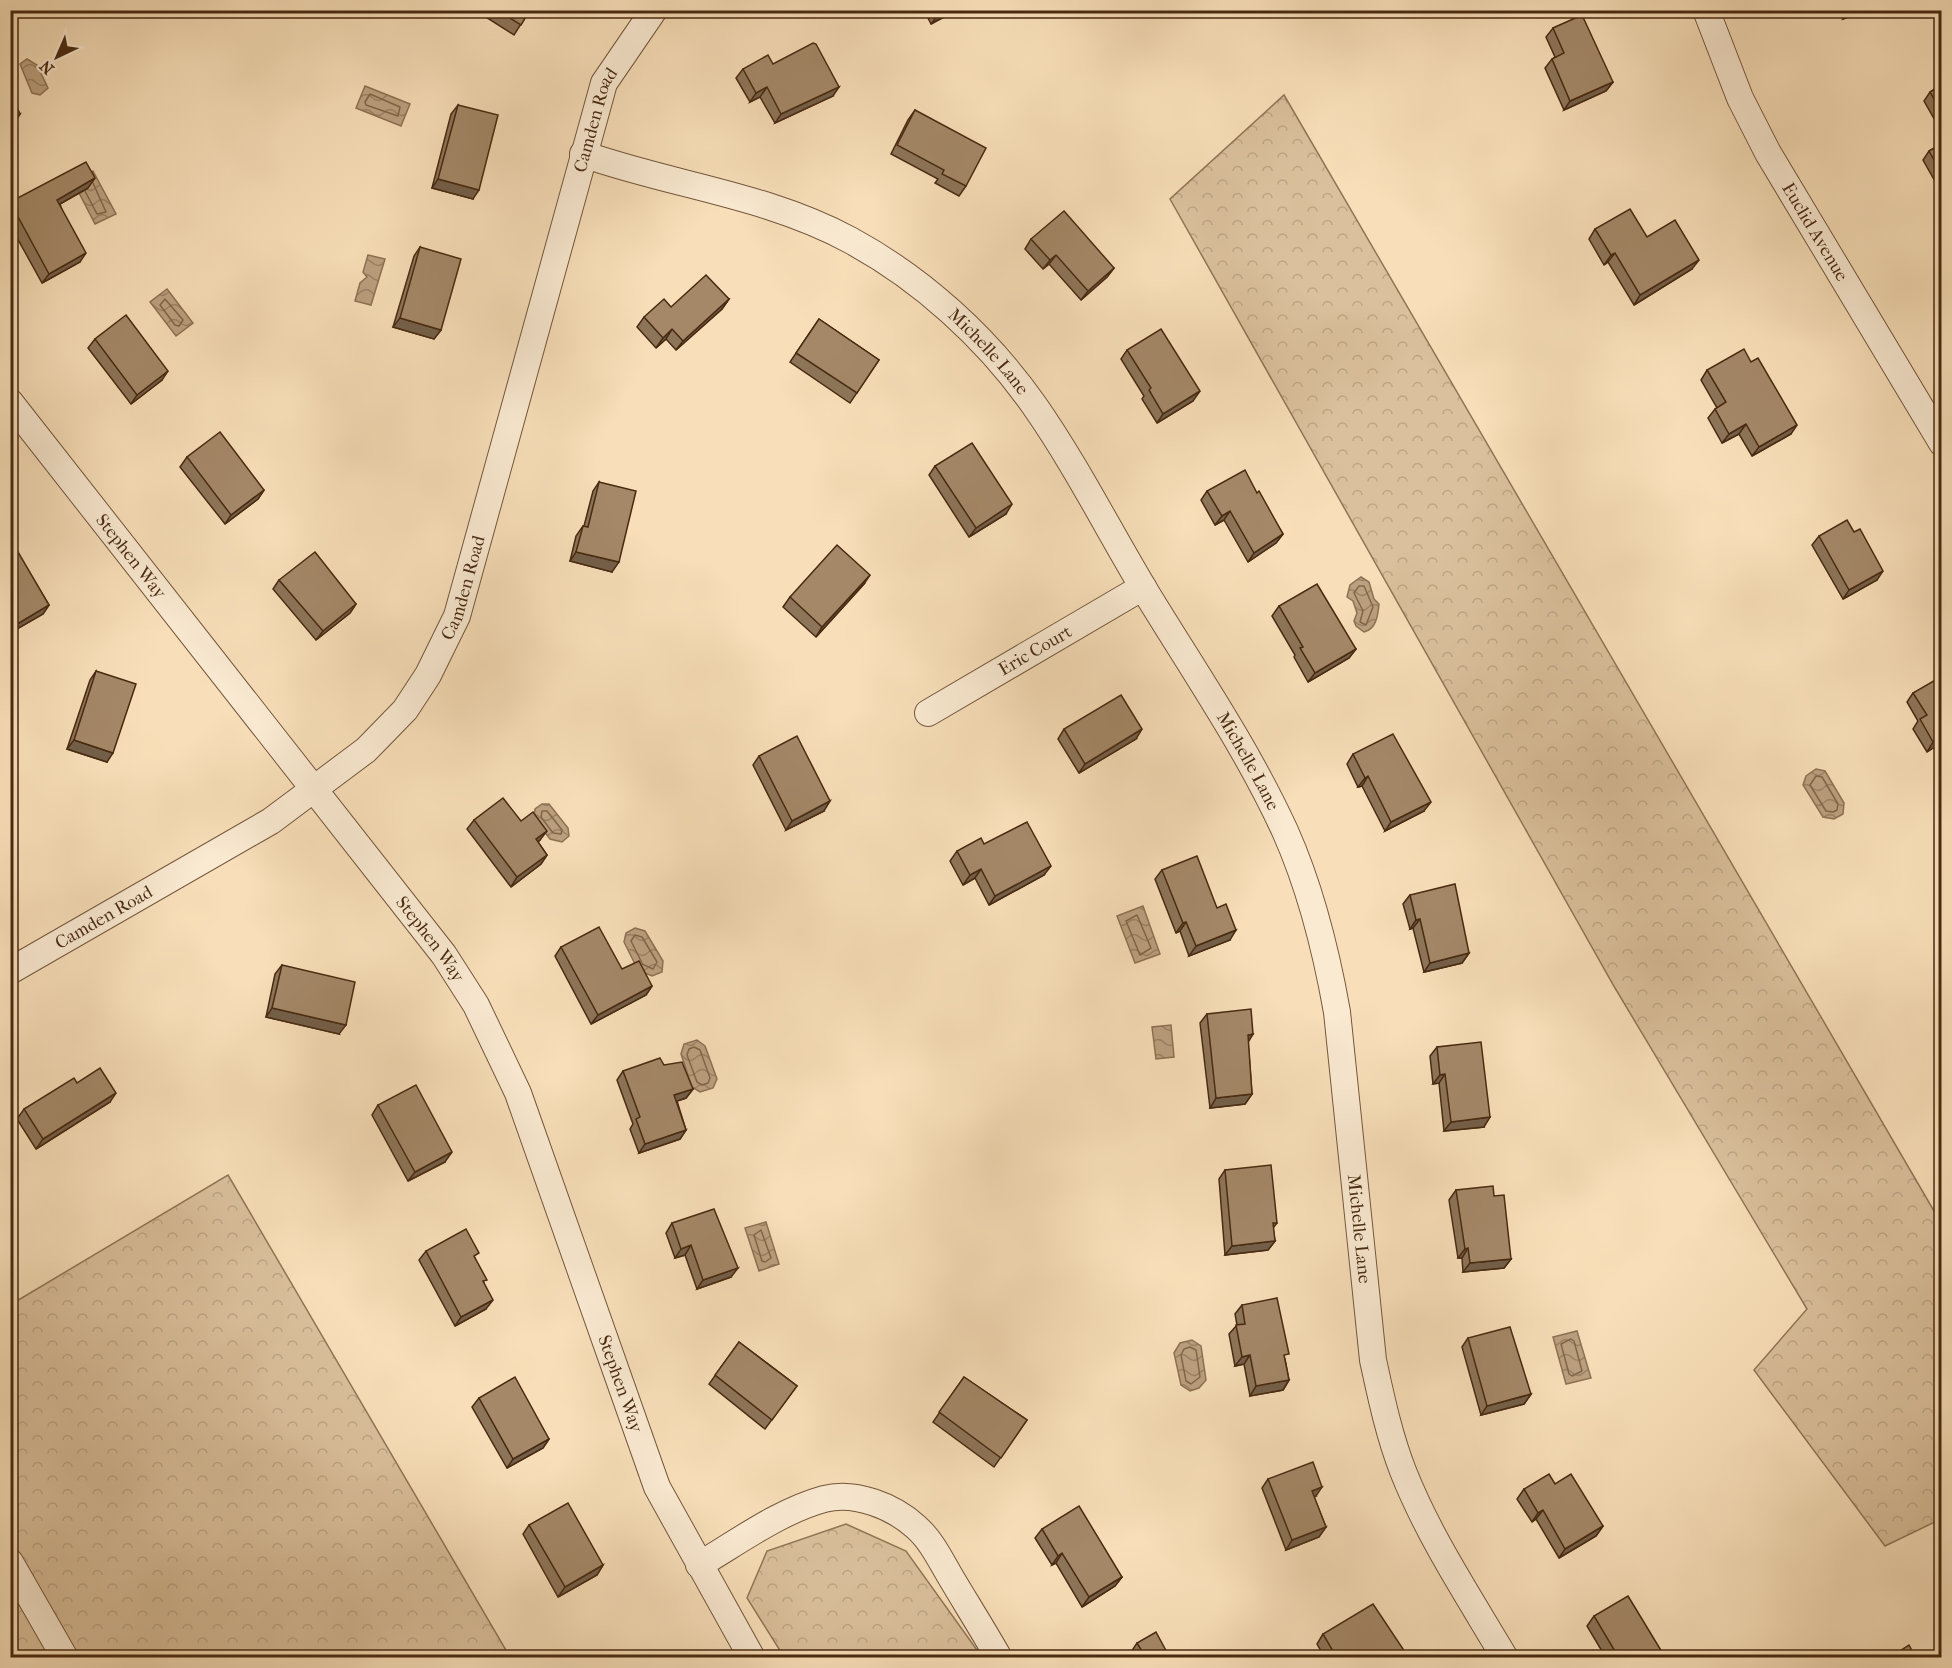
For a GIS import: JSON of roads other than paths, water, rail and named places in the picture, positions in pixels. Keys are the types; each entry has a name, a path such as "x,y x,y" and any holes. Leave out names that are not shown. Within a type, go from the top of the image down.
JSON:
{"street":[{"name":"Camden Road","path":"10,971 271,821 366,750 405,710 428,675 457,616 604,83 654,10"},
{"name":"Euclid Avenue","path":"1706,10 1740,98 1768,153 1941,443"},
{"name":"Michelle Lane","path":"583,154 621,167 785,211 850,240 910,278 960,319 1034,404 1250,766 1284,831 1310,898 1327,957 1337,1012 1373,1360 1384,1411 1403,1471 1438,1544 1505,1658"},
{"name":"Stephen Way","path":"10,402 444,955 476,1005 518,1093 657,1487 752,1658"},
{"name":"Eric Court","path":"928,714 1143,587"},
{"path":"699,1565 794,1511 825,1499 850,1498 874,1502 898,1513 917,1527 932,1546 999,1658"},
{"path":"10,1562 64,1658"}],"water":[{"path":"27,59 37,65 48,88 40,95 32,93 20,64"},
{"path":"365,86 410,104 401,126 356,108"},
{"path":"93,171 116,214 95,224 73,181"},
{"path":"368,255 385,259 371,305 355,301 360,283 367,277 363,272"},
{"path":"167,289 193,323 176,336 150,302"},
{"path":"1361,577 1369,582 1374,599 1379,604 1374,625 1364,632 1356,626 1354,621 1357,613 1353,601 1347,597 1350,585"},
{"path":"1816,769 1825,771 1844,803 1843,814 1834,819 1823,817 1803,785 1806,776"},
{"path":"542,804 549,804 568,828 569,836 562,842 550,839 534,818 535,809"},
{"path":"1143,906 1160,954 1135,963 1117,916"},
{"path":"635,928 645,931 663,961 662,972 652,976 638,970 624,942 626,933"},
{"path":"1171,1025 1174,1057 1156,1059 1152,1027"},
{"path":"697,1040 705,1046 717,1079 713,1088 700,1092 692,1087 681,1054 684,1044"},
{"path":"766,1222 779,1264 759,1271 745,1228"},
{"path":"1577,1331 1591,1378 1566,1384 1553,1337"},
{"path":"1192,1340 1201,1346 1206,1380 1199,1388 1190,1391 1181,1385 1174,1353 1180,1343"}]}
